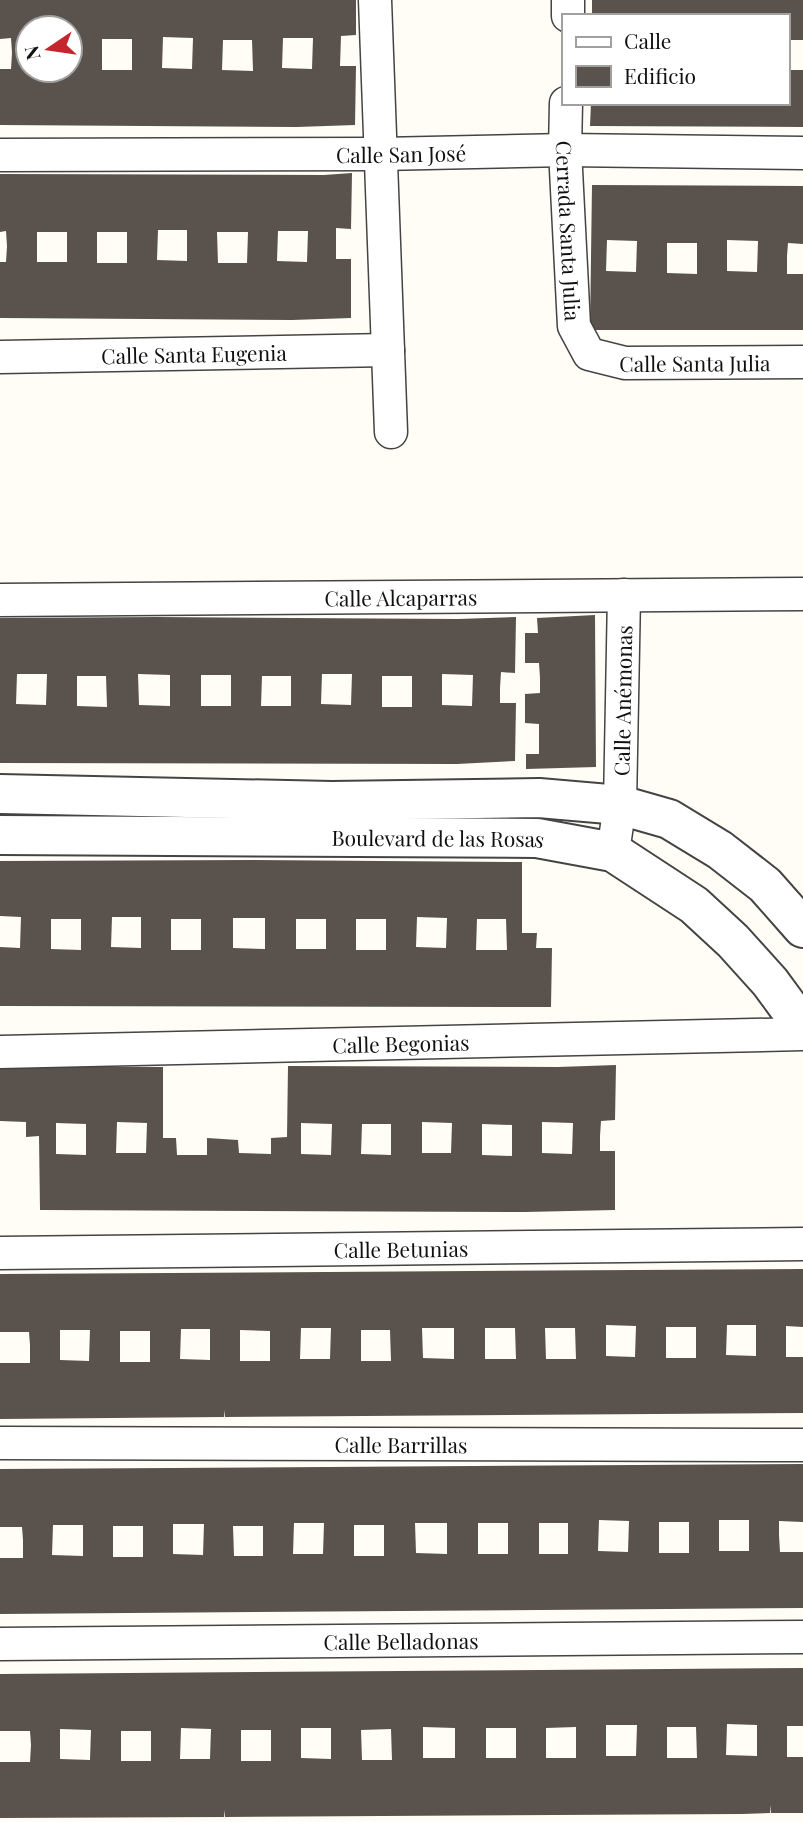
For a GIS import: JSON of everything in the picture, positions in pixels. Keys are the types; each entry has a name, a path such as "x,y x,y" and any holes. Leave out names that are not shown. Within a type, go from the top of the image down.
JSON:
{"street":[{"path":"375,0 391,432"},
{"name":"Cerrada Santa Julia","path":"566,105 565,150 574,326 589,354"},
{"name":"Calle San José","path":"0,155 381,155 565,150 803,153"},
{"name":"Calle Santa Eugenia","path":"0,357 388,350"},
{"name":"Calle Santa Julia","path":"589,354 625,363 803,362"},
{"name":"Calle Alcaparras","path":"0,600 803,594"},
{"name":"Calle Anémonas","path":"613,852 620,805 624,596"},
{"name":"Boulevard de las Rosas","path":"0,794 332,801 539,798 620,805 669,819 720,850 765,885 801,921"},
{"name":"Boulevard de las Rosas","path":"0,835 537,838 613,852 704,914 770,982 803,1027"},
{"name":"Calle Begonias","path":"0,1052 803,1034"},
{"name":"Calle Betunias","path":"0,1253 803,1244"},
{"name":"Calle Barrillas","path":"0,1443 803,1445"},
{"name":"Calle Belladonas","path":"0,1644 803,1637"}],"building":[{"path":"0,0 356,0 356,35 341,36 340,66 356,66 355,125 0,125 0,69 11,69 11,38 0,39","holes":["163,37 193,38 192,69 162,68","283,38 313,38 312,69 282,68","102,39 132,39 132,70 102,70","223,40 252,40 253,71 222,70"]},
{"path":"592,0 803,0 803,40 789,40 789,14 592,14"},
{"path":"789,70 803,70 803,127 590,126 591,105 789,105"},
{"path":"352,173 351,229 336,228 336,259 351,259 351,318 0,318 0,262 6,262 7,246 6,231 0,232 0,174","holes":["158,230 187,230 187,261 157,260","278,231 308,231 307,262 277,261","37,232 67,232 67,262 37,262","97,232 127,232 127,263 97,263","217,232 248,232 247,263 218,263"]},
{"path":"592,185 803,186 803,244 788,243 787,274 803,274 803,330 590,330","holes":["607,240 637,241 636,272 606,271","727,240 758,241 757,272 727,271","667,243 697,243 697,274 667,273"]},
{"path":"595,615 596,767 526,769 526,754 539,754 539,724 525,723 525,694 540,693 540,678 539,663 525,663 525,633 538,633 537,618"},
{"path":"516,617 515,673 501,672 500,688 500,703 516,703 515,761 457,764 0,763 0,618","holes":["17,674 47,674 46,705 16,704","138,674 170,675 170,706 139,705","322,674 352,674 351,705 321,704","442,674 473,675 472,706 442,705","201,675 231,675 231,706 201,706","77,676 106,676 107,707 77,706","262,676 291,676 291,706 261,706","382,676 412,676 412,707 382,707"]},
{"path":"0,861 522,862 522,933 537,933 536,948 552,948 551,1007 0,1006 0,947 20,948 21,917 0,916","holes":["112,917 141,917 141,948 111,947","417,917 447,918 446,948 416,947","233,918 265,918 265,949 233,948","51,919 81,919 81,950 51,949","171,919 201,919 201,950 171,950","296,919 326,919 326,949 296,949","356,919 386,919 386,950 356,950","477,919 506,919 507,950 476,950"]},
{"path":"616,1065 615,1120 601,1121 600,1136 600,1151 615,1151 615,1210 40,1210 39,1136 26,1137 26,1122 0,1121 0,1066 163,1067 163,1138 176,1138 177,1155 207,1155 207,1138 238,1140 239,1153 271,1154 271,1138 287,1137 288,1066","holes":["117,1122 147,1123 146,1153 116,1153","422,1122 452,1123 451,1153 422,1153","542,1122 573,1123 572,1154 542,1153","56,1123 86,1124 86,1155 56,1154","301,1123 332,1124 331,1155 301,1154","362,1124 391,1124 391,1155 361,1154","482,1124 512,1125 512,1156 482,1155"]},
{"path":"803,1269 803,1327 786,1326 786,1357 803,1357 803,1413 225,1417 224,1410 224,1417 0,1419 0,1363 30,1363 30,1345 29,1332 0,1332 0,1274","holes":["606,1325 636,1326 635,1357 606,1356","727,1325 756,1325 756,1356 726,1355","666,1327 696,1327 696,1358 666,1358","301,1328 331,1328 330,1359 300,1359","422,1328 454,1328 454,1359 423,1358","485,1328 515,1328 516,1359 485,1359","545,1328 575,1328 576,1359 546,1359","181,1329 210,1329 210,1360 180,1359","60,1330 90,1330 89,1361 60,1360","240,1330 270,1331 270,1361 240,1361","361,1330 390,1330 391,1361 361,1361","120,1331 150,1331 150,1362 120,1362"]},
{"path":"803,1464 803,1522 779,1521 779,1535 780,1552 803,1552 803,1608 0,1614 0,1558 23,1558 23,1540 22,1527 0,1527 0,1469","holes":["599,1520 629,1521 628,1552 598,1551","719,1520 749,1520 749,1551 719,1551","659,1522 689,1522 689,1553 659,1553","294,1523 324,1523 323,1554 293,1554","415,1523 447,1523 447,1554 416,1553","478,1523 508,1523 508,1554 478,1554","539,1523 568,1523 568,1554 539,1554","173,1524 204,1524 203,1555 173,1554","53,1525 83,1525 83,1556 52,1555","354,1525 384,1525 384,1556 354,1556","113,1526 143,1526 143,1557 113,1557","233,1526 263,1526 263,1556 234,1556"]},
{"path":"803,1668 803,1726 787,1726 787,1757 803,1757 803,1813 771,1813 771,1805 770,1813 742,1814 225,1817 225,1810 224,1817 0,1818 0,1762 30,1762 31,1745 30,1731 0,1731 0,1674","holes":["727,1724 757,1725 757,1756 726,1755","606,1725 637,1725 636,1756 606,1756","423,1727 455,1728 455,1758 423,1758","576,1727 576,1758 546,1758 546,1728","667,1727 696,1727 697,1758 667,1758","181,1728 211,1729 210,1759 180,1759","301,1728 331,1728 331,1759 301,1758","486,1728 516,1728 516,1758 486,1758","60,1729 91,1730 90,1760 60,1759","391,1729 392,1760 362,1760 361,1730","241,1730 271,1730 271,1761 241,1761","121,1731 151,1731 151,1761 121,1761"]}]}
